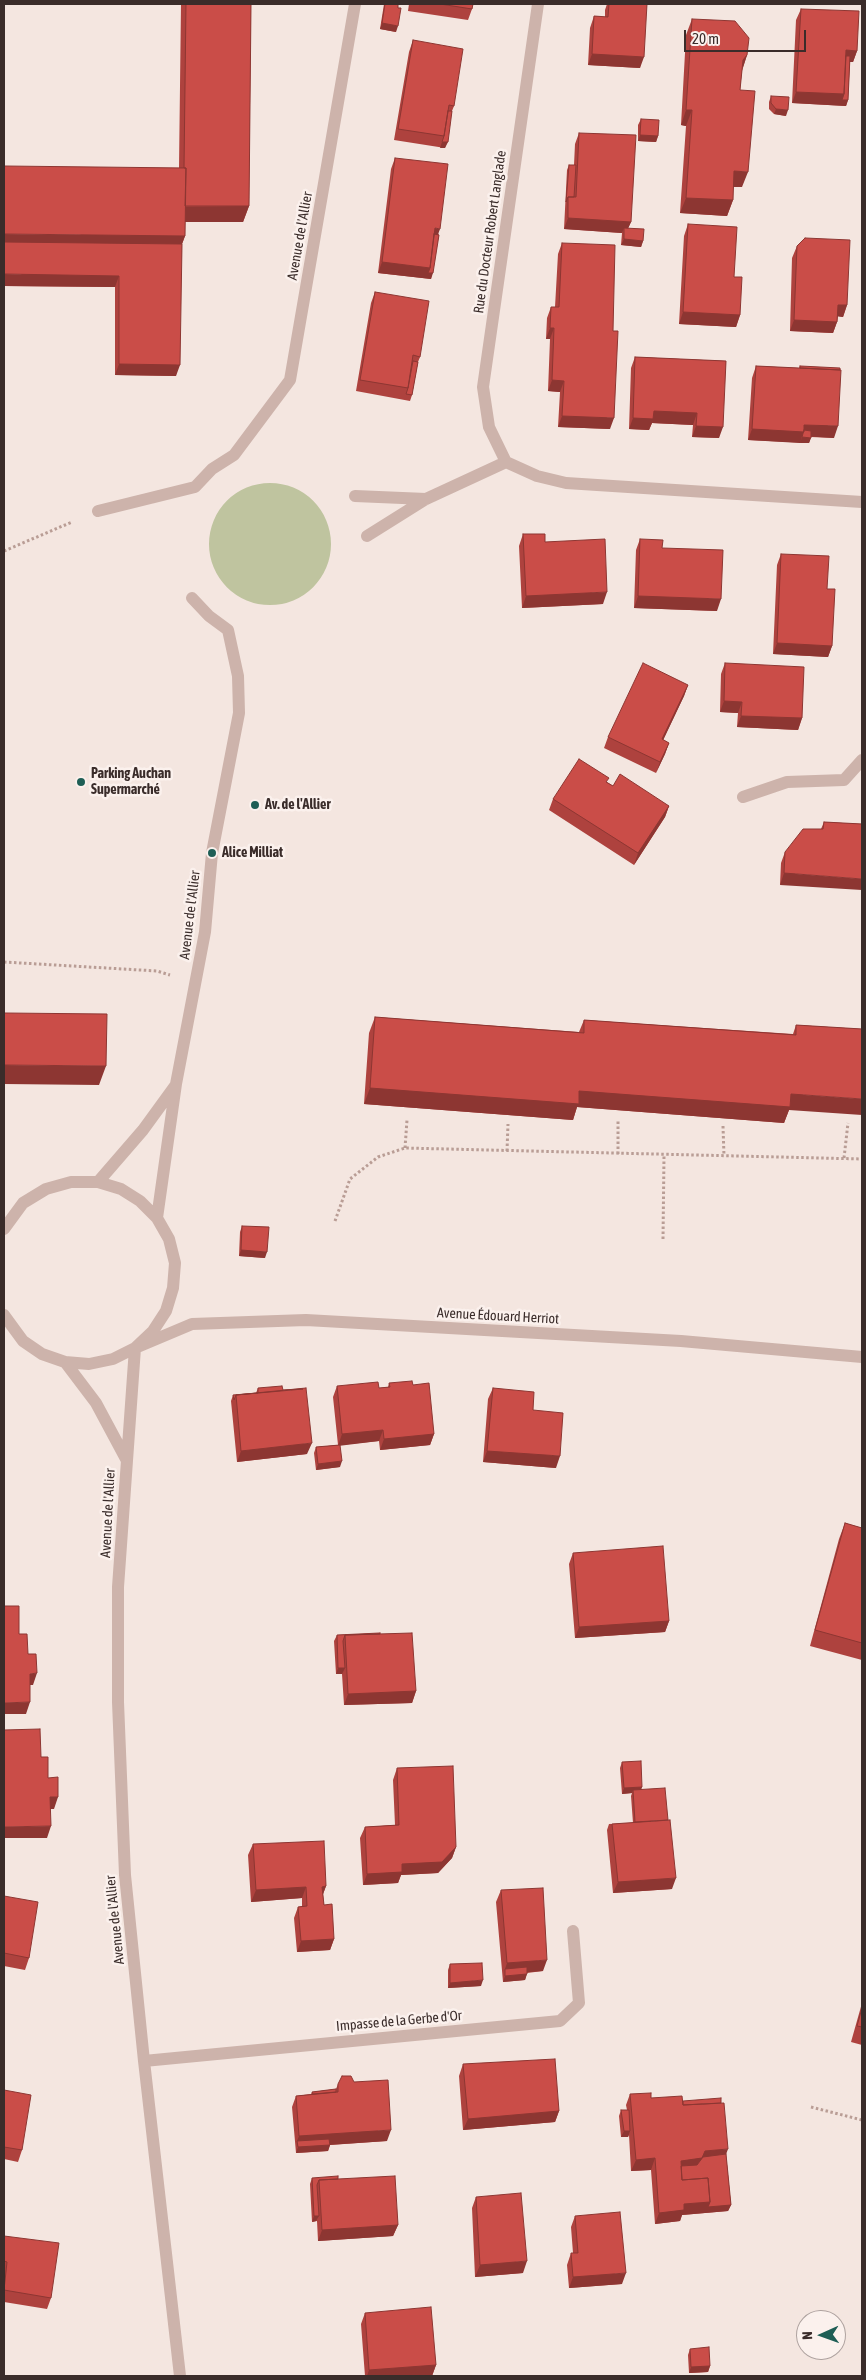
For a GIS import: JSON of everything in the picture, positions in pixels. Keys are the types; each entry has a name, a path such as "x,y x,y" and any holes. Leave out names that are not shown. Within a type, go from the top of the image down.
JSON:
{"street":[{"name":"Avenue de l'Allier","path":"98,511 194,487 212,469 234,455 290,380 355,4"},
{"name":"Rue du Docteur Robert Langlade","path":"506,462 489,427 483,386 538,4"},
{"path":"367,536 426,499 506,462 537,476 566,482 862,502"},
{"path":"354,496 426,499"},
{"name":"Avenue de l'Allier","path":"157,1218 176,1084 205,932 212,853 239,713 238,676 228,630 209,616 192,598"},
{"path":"743,798 787,782 844,780 862,760"},
{"name":"Avenue de l'Allier","path":"98,1182 143,1130 176,1084"},
{"path":"4,1229 23,1203 46,1189 71,1182 98,1182 121,1188 140,1201 157,1218 169,1239 174,1263 173,1288 166,1311 135,1348"},
{"name":"Avenue Édouard Herriot","path":"4,1316 23,1341 42,1354 65,1362 89,1364 113,1359 192,1324 306,1320 681,1342 862,1357"},
{"name":"Avenue de l'Allier","path":"135,1348 118,1587 118,1702 125,1875 180,2376"},
{"name":"Avenue de l'Allier","path":"65,1362 96,1403 126,1459"},
{"name":"Impasse de la Gerbe d'Or","path":"144,2061 560,2021 579,2004 573,1931"}],"path":[{"path":"4,551 98,511"},
{"path":"4,962 157,971 196,985"},
{"path":"405,1148 407,1120"},
{"path":"618,1120 618,1154"},
{"path":"844,1158 848,1122"},
{"path":"507,1151 508,1124"},
{"path":"723,1126 724,1156"},
{"path":"336,1221 350,1179 378,1157 405,1148 862,1159"},
{"path":"663,1239 664,1155"},
{"path":"811,2107 862,2120"}],"green space":[{"path":"270,483 282,484 293,488 304,493 313,501 321,510 326,521 330,532 330,556 326,567 321,578 313,587 304,595 293,600 282,604 270,605 258,604 247,600 236,595 227,587 219,578 214,567 210,556 209,544 210,532 214,521 219,510 227,501 236,493 247,488 258,484"}],"building":[{"path":"186,4 251,4 249,206 185,206"},
{"path":"385,4 398,4 398,8 401,8 398,26 382,23"},
{"path":"440,4 473,4 472,9"},
{"path":"609,4 647,4 644,57 592,54 594,16 608,17"},
{"path":"801,9 859,11 857,51 846,50 844,94 796,92"},
{"path":"692,19 735,21 749,38 747,55 743,60 740,90 755,91 748,172 734,171 733,200 686,198 692,110 686,110"},
{"path":"413,40 463,49 454,106 449,105 444,136 398,129"},
{"path":"846,56 850,56 848,100 842,100 844,94"},
{"path":"771,96 789,97 788,110 776,109 771,103"},
{"path":"448,111 452,111 448,142 442,142 444,136"},
{"path":"641,119 659,120 658,136 640,135"},
{"path":"579,133 636,135 631,222 568,218 568,197 576,197"},
{"path":"395,158 448,164 440,229 435,228 430,268 382,262"},
{"path":"569,165 576,165 574,197 568,197 566,202"},
{"path":"4,166 186,168 185,236 4,234"},
{"path":"688,224 737,227 734,277 742,277 740,315 683,312"},
{"path":"624,228 644,229 643,241 624,239"},
{"path":"434,234 439,235 433,273 428,273 430,268"},
{"path":"805,238 850,240 847,305 838,305 837,322 794,320 797,246"},
{"path":"4,242 182,244 180,365 119,364 119,276 4,274"},
{"path":"562,243 615,245 613,331 618,331 614,418 562,416 564,381 552,380 554,328 550,328 551,307 559,307"},
{"path":"375,292 429,301 420,357 413,355 408,388 360,380"},
{"path":"635,357 726,361 723,427 696,426 697,413 654,411 653,419 633,418"},
{"path":"413,361 418,362 412,395 406,394"},
{"path":"756,366 841,370 838,426 804,425 804,432 752,429"},
{"path":"800,366 840,368 840,370 800,368"},
{"path":"804,430 811,431 811,438 802,437"},
{"path":"523,534 545,534 545,542 605,539 607,592 526,596"},
{"path":"640,539 663,540 662,548 723,550 721,599 638,596"},
{"path":"781,554 829,556 827,589 835,589 832,646 777,643"},
{"path":"643,663 688,685 662,739 669,743 660,762 608,737"},
{"path":"725,663 804,667 802,718 741,716 742,702 724,701"},
{"path":"579,759 609,778 606,782 613,786 620,774 669,806 638,853 553,799"},
{"path":"824,822 862,824 862,879 784,873 785,852 803,829 823,829"},
{"path":"4,1013 107,1014 106,1066 4,1065"},
{"path":"375,1017 584,1033 584,1020 796,1035 796,1025 862,1029 862,1099 791,1094 790,1107 579,1091 579,1104 370,1088"},
{"path":"242,1226 269,1227 267,1252 241,1250"},
{"path":"412,1381 413,1385 429,1383 434,1434 384,1439 383,1430 342,1434 337,1386 378,1382 379,1388 390,1387 389,1383"},
{"path":"282,1386 283,1390 303,1389 236,1395 234,1400 233,1395 258,1393 258,1388"},
{"path":"306,1388 312,1443 241,1451 236,1395"},
{"path":"493,1388 534,1392 533,1410 563,1413 560,1456 487,1451"},
{"path":"340,1445 342,1461 318,1464 316,1447"},
{"path":"845,1523 862,1528 862,1643 815,1630"},
{"path":"663,1546 669,1621 579,1627 573,1553"},
{"path":"4,1606 19,1606 19,1634 27,1634 28,1654 36,1654 37,1673 30,1674 30,1702 4,1703"},
{"path":"380,1633 345,1635 343,1641 345,1668 338,1668 337,1635"},
{"path":"412,1633 416,1691 348,1694 345,1635"},
{"path":"40,1729 41,1757 48,1757 48,1778 58,1777 58,1797 50,1797 51,1826 4,1827 4,1730"},
{"path":"641,1761 642,1787 624,1788 622,1762"},
{"path":"453,1766 456,1847 442,1862 402,1864 402,1872 367,1874 365,1827 399,1825 397,1768"},
{"path":"665,1788 668,1820 635,1822 633,1790"},
{"path":"670,1820 676,1878 618,1882 612,1824"},
{"path":"324,1841 326,1886 322,1887 324,1905 332,1904 334,1939 301,1941 298,1907 307,1906 306,1887 256,1890 253,1844"},
{"path":"543,1888 547,1960 507,1963 501,1890"},
{"path":"4,1896 38,1902 29,1958 4,1953"},
{"path":"482,1963 483,1980 450,1983 450,1964"},
{"path":"527,1967 527,1974 505,1976 505,1969"},
{"path":"862,2008 862,2027 857,2026"},
{"path":"555,2059 559,2111 468,2119 463,2064"},
{"path":"342,2076 351,2076 354,2082 388,2080 391,2130 299,2136 296,2096 338,2092 338,2084"},
{"path":"336,2089 336,2092 313,2094 312,2092"},
{"path":"4,2090 31,2095 22,2150 4,2147"},
{"path":"651,2093 651,2098 682,2096 683,2105 724,2103 728,2149 705,2151 702,2158 681,2161 682,2180 708,2178 710,2202 684,2204 684,2210 659,2213 655,2158 636,2160 630,2094"},
{"path":"721,2098 721,2103 683,2105 683,2101"},
{"path":"621,2110 629,2110 630,2131 624,2131"},
{"path":"329,2139 330,2145 298,2147 297,2141"},
{"path":"726,2154 731,2205 708,2207 710,2202 708,2178 682,2180 681,2166 697,2165 703,2157"},
{"path":"338,2176 338,2179 319,2180 317,2185 319,2216 314,2216 312,2178"},
{"path":"395,2176 398,2225 322,2230 319,2180"},
{"path":"521,2193 527,2261 480,2265 476,2197"},
{"path":"620,2212 626,2273 573,2277 571,2253 578,2253 575,2216"},
{"path":"4,2236 59,2243 51,2298 4,2290 7,2262 4,2261"},
{"path":"431,2307 436,2365 369,2370 365,2313"},
{"path":"709,2347 710,2366 691,2367 690,2349"}],"place":[{"name":"Parking Auchan Supermarché","path":"81,782"},
{"name":"Av. de l'Allier","path":"255,805"},
{"name":"Alice Milliat","path":"212,853"}]}
